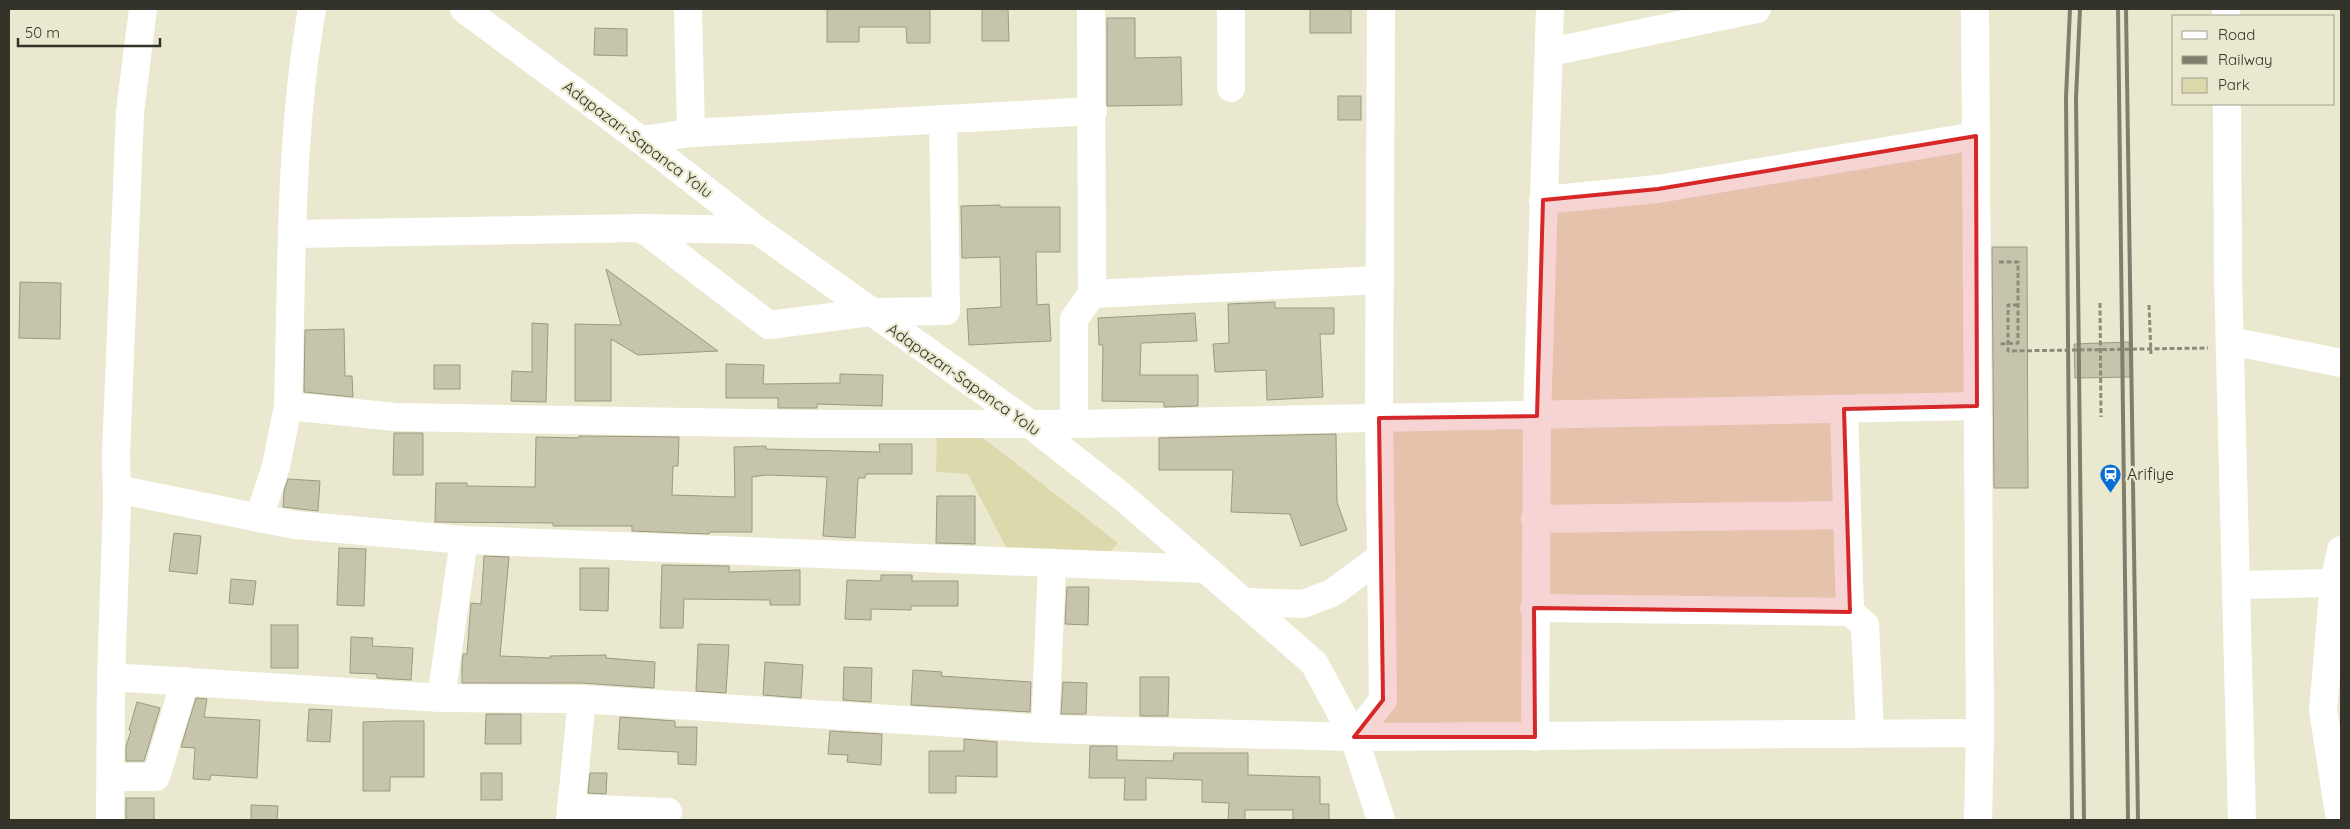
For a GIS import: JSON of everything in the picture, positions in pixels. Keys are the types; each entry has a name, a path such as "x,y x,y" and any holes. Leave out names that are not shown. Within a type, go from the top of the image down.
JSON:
{"street":[{"path":"110,820 111,677 117,489 116,454 130,112 143,9"},
{"path":"259,518 276,466 288,406 293,234 302,62 312,9"},
{"name":"Adapazarı-Sapanca Yolu","path":"464,9 641,140 757,230 1027,422 1124,498 1245,602 1314,663 1354,737 1382,820"},
{"path":"688,9 691,133"},
{"path":"1074,424 1074,319 1092,294 1093,110 1091,9"},
{"path":"1231,9 1231,88"},
{"path":"1354,737 1383,700 1379,418 1381,9"},
{"path":"1535,737 1534,608 1537,416 1550,9"},
{"path":"1550,52 1756,9"},
{"path":"1975,9 1980,733 1978,820"},
{"path":"2227,105 2221,344 2236,585 2242,820"},
{"path":"641,140 691,133 1093,110"},
{"path":"642,228 770,324 870,312 946,311 943,119"},
{"path":"1543,200 1658,189 1976,136"},
{"path":"293,234 642,228 757,230"},
{"path":"1092,294 1380,280"},
{"path":"2221,344 2341,363"},
{"path":"288,406 395,417 807,424 1027,422 1074,424 1977,406"},
{"path":"1844,409 1850,612"},
{"path":"117,489 295,526 464,540 1206,569"},
{"path":"1535,519 1847,515"},
{"path":"442,698 464,540"},
{"path":"2340,820 2332,712 2334,583 2341,550"},
{"path":"1245,602 1303,604 1332,593 1381,558"},
{"path":"1045,729 1052,564"},
{"path":"2236,585 2334,583"},
{"path":"1534,608 1850,612 1865,624 1870,733"},
{"path":"111,677 185,680 442,698 582,699 1045,729 1354,737 1980,733"},
{"path":"111,777 156,777 185,680"},
{"path":"582,699 570,814 668,812"}],"path":[{"path":"2018,273 2018,336"},
{"path":"2100,303 2101,417"},
{"path":"2150,304 2151,354"},
{"path":"2018,305 2008,305 2008,351 2150,349 2221,344"}],"highlighted area":[{"path":"1976,136 1977,406 1844,409 1850,612 1534,608 1535,737 1354,737 1383,700 1379,418 1537,416 1543,200 1658,189"}],"green space":[{"path":"973,430 1118,543 1109,552 1007,549 968,474 936,472 937,431"}],"building":[{"path":"827,9 930,9 930,43 907,43 906,27 859,27 859,42 827,42"},
{"path":"982,9 1008,9 1009,41 982,41"},
{"path":"1310,9 1351,9 1351,33 1310,33"},
{"path":"1107,18 1135,18 1135,58 1181,57 1182,105 1107,106"},
{"path":"595,28 627,29 627,56 594,55"},
{"path":"1338,96 1361,96 1361,120 1338,120"},
{"path":"1000,205 1000,207 1060,207 1060,252 1036,252 1037,305 1049,304 1051,341 969,345 967,309 1001,307 1000,257 962,258 961,206"},
{"path":"1992,247 2027,247 2028,488 1994,488"},
{"path":"606,269 718,351 638,355 611,339 611,401 575,401 575,324 621,325"},
{"path":"20,282 61,283 60,339 19,338"},
{"path":"1275,302 1275,308 1334,308 1334,334 1320,334 1323,397 1267,400 1266,370 1215,372 1213,344 1229,343 1228,304"},
{"path":"1195,313 1197,341 1141,343 1140,375 1198,375 1198,406 1164,407 1164,402 1102,401 1103,345 1099,345 1098,318"},
{"path":"532,323 548,324 546,402 511,401 512,371 532,372"},
{"path":"344,329 345,376 352,376 353,397 304,392 305,330"},
{"path":"2129,342 2130,377 2075,378 2074,344"},
{"path":"726,364 764,365 763,384 840,383 840,374 883,375 882,406 817,404 817,408 778,408 778,398 726,398"},
{"path":"434,365 460,365 460,389 434,389"},
{"path":"394,433 423,433 423,475 393,475"},
{"path":"1336,434 1337,502 1347,530 1301,546 1290,514 1231,512 1233,470 1159,470 1159,438"},
{"path":"579,436 679,437 678,466 673,466 672,495 735,497 734,447 766,446 766,449 880,452 879,444 912,444 912,474 866,474 865,478 858,478 855,538 823,536 827,477 766,475 752,477 752,532 710,532 709,534 632,531 632,526 553,526 553,523 435,522 436,483 467,483 467,486 535,487 536,437 579,438"},
{"path":"288,479 320,481 318,511 283,507 284,491"},
{"path":"937,496 975,496 975,544 936,543"},
{"path":"174,533 201,536 197,574 169,571"},
{"path":"339,548 366,549 364,606 337,605"},
{"path":"484,556 509,557 500,656 551,658 550,656 606,655 606,658 655,662 654,688 582,683 462,683 463,654 467,654 471,603 481,604"},
{"path":"662,565 729,566 729,572 800,570 800,605 770,605 770,600 684,599 683,628 660,628"},
{"path":"580,568 609,568 608,611 580,610"},
{"path":"881,575 912,575 912,581 958,581 958,606 911,606 911,610 871,609 871,620 845,619 847,580 881,581"},
{"path":"231,579 256,581 253,605 229,603"},
{"path":"1067,587 1089,587 1088,625 1065,624"},
{"path":"271,625 298,625 298,668 271,668"},
{"path":"351,637 373,638 372,646 413,648 411,680 377,678 377,674 350,673"},
{"path":"698,644 729,645 726,693 696,691"},
{"path":"765,662 803,665 801,698 763,695"},
{"path":"844,667 872,668 871,702 843,700"},
{"path":"913,670 942,672 941,676 1031,682 1030,712 911,705"},
{"path":"1140,677 1169,677 1168,716 1140,716"},
{"path":"1063,682 1087,683 1086,714 1061,714"},
{"path":"196,698 207,699 204,717 260,720 257,778 211,775 210,780 193,779 195,748 181,747"},
{"path":"137,702 160,708 144,761 126,761 126,746"},
{"path":"309,709 332,710 330,742 307,741"},
{"path":"486,714 521,714 521,744 485,744"},
{"path":"620,717 675,721 675,727 697,727 696,765 678,764 678,752 618,749"},
{"path":"424,721 424,777 390,777 390,791 363,791 363,722"},
{"path":"830,731 882,734 881,765 847,762 848,755 828,754"},
{"path":"964,739 997,742 997,777 956,776 956,793 929,793 929,751 964,751"},
{"path":"1090,746 1117,746 1117,760 1173,761 1174,753 1248,753 1248,775 1320,777 1320,804 1329,804 1329,820 1293,820 1293,810 1245,810 1245,820 1228,820 1229,803 1202,802 1202,780 1146,778 1146,800 1124,800 1125,778 1089,778"},
{"path":"481,773 502,773 502,800 481,800"},
{"path":"590,773 607,773 606,794 588,793"},
{"path":"126,798 154,798 154,820 126,820"},
{"path":"251,805 278,806 277,820 251,820"}],"railway":[{"path":"2070,9 2066,97 2072,820"},
{"path":"2080,9 2076,98 2084,820"},
{"path":"2118,9 2128,820"},
{"path":"2126,9 2138,820"}],"place":[{"name":"Arifiye","path":"2111,493"}]}
